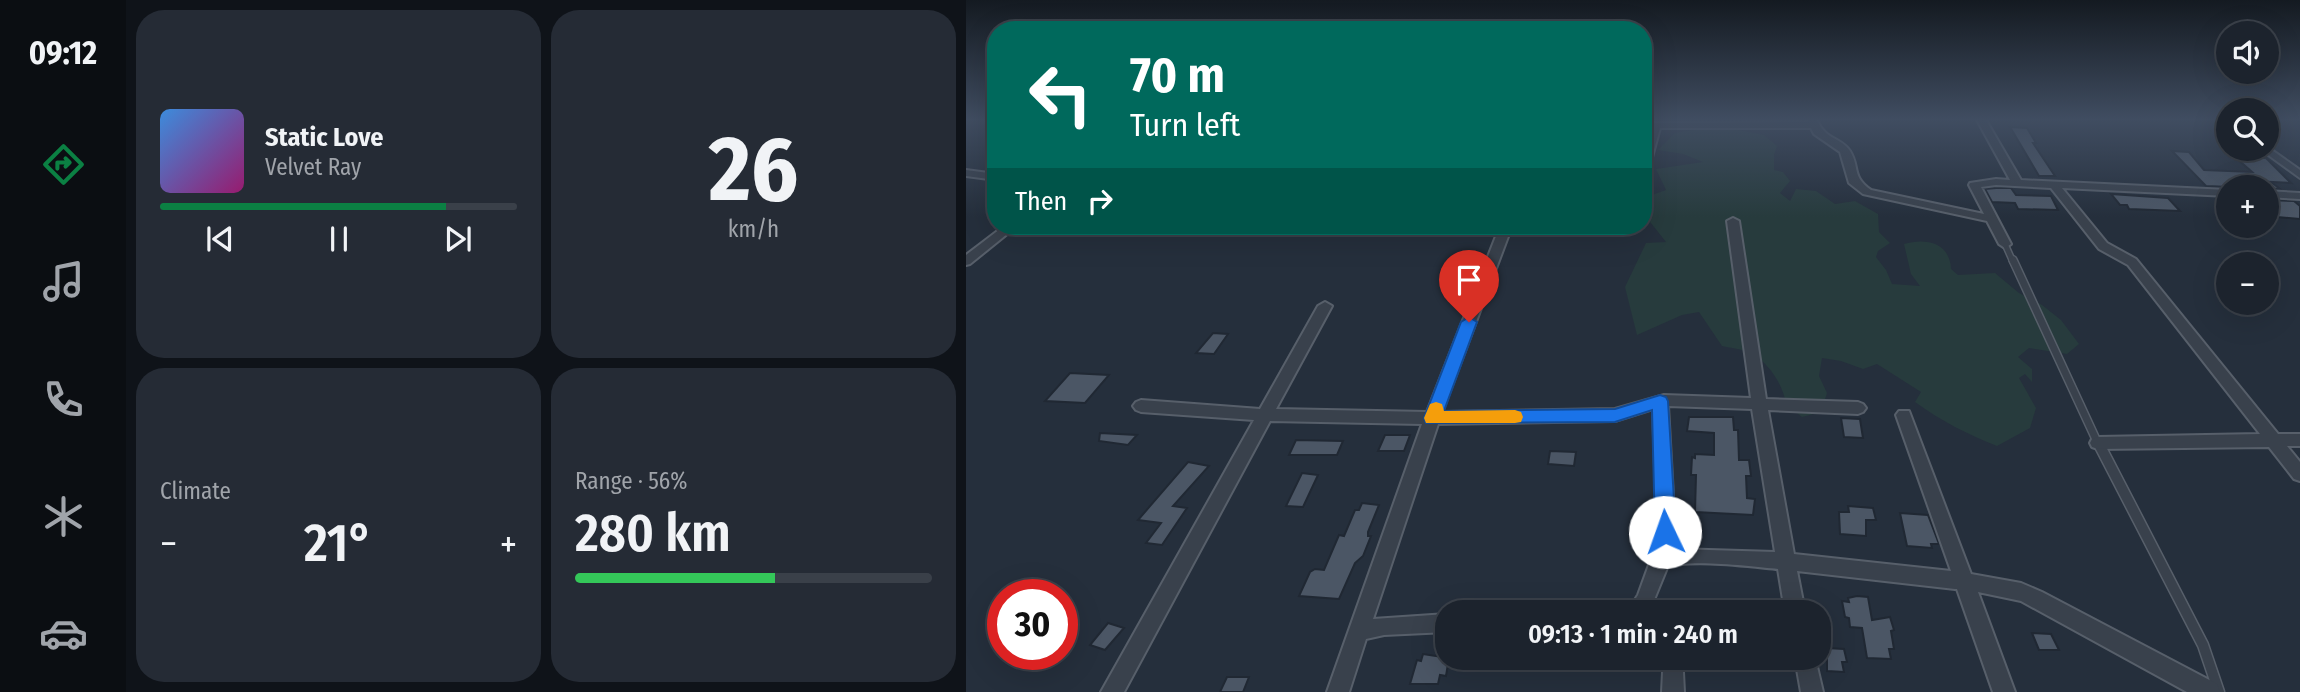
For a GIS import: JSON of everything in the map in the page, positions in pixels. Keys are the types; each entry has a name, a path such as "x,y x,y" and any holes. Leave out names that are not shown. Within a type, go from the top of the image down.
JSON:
{"street":[{"path":"1845,152 1854,183 1867,192 1992,219"},
{"path":"1999,152 2017,183"},
{"path":"2279,159 2300,175"},
{"path":"966,173 987,176"},
{"path":"2005,244 1974,185 2017,183 2216,192"},
{"path":"2054,185 2103,246 2132,262 2300,474"},
{"path":"2279,195 2300,196"},
{"path":"1733,221 1759,404 1792,600"},
{"path":"966,261 999,235"},
{"path":"1338,692 1432,418 1503,235"},
{"path":"1112,692 1325,306"},
{"path":"1660,401 1667,558"},
{"path":"1141,406 1267,415 1432,418 1615,415 1660,401 1858,408"},
{"path":"1904,415 2004,692"},
{"path":"2098,443 2300,440"},
{"path":"1646,600 1650,594 1656,568 1667,558 1685,555 1784,561 1965,583 2020,592 2209,692"},
{"path":"1359,631 1384,626 1435,624"},
{"path":"1672,670 1673,692"},
{"path":"1807,670 1812,692"}],"lane":[{"path":"2005,244 2098,443 2203,645 2218,692"}],"green space":[{"path":"1672,152 1775,152 1774,170 1783,172 1790,181 1780,193 1790,201 1796,189 1816,191 1835,204 1855,201 1878,214 1879,232 1890,243 1878,251 1876,257 1892,284 1920,286 1911,274 1904,244 1928,242 1946,253 1951,269 1958,275 1995,273 2019,293 2042,305 2061,320 2079,344 2067,354 2029,348 2018,357 2032,369 2032,382 2025,374 2019,378 2036,408 2030,428 1997,446 1954,427 1925,409 1915,402 1921,392 1877,364 1863,369 1822,358 1819,376 1827,393 1821,412 1802,417 1786,404 1782,389 1769,368 1747,352 1722,346 1699,312 1682,315 1637,335 1625,287 1646,243 1666,242 1652,224 1652,195 1666,190 1656,169 1703,162"}],"building":[{"path":"2025,152 2039,152 2055,176 2039,176"},
{"path":"2173,152 2189,152 2204,170 2252,172 2240,161 2269,161 2291,183 2279,182 2279,175 2216,175 2216,186 2206,186"},
{"path":"2011,188 2016,195 2051,196 2058,210 2018,209 2015,203 1992,202 1985,189"},
{"path":"2111,194 2168,198 2180,211 2129,209 2127,205 2120,205"},
{"path":"2279,200 2294,201 2300,206 2300,219 2279,217"},
{"path":"1213,333 1228,334 1214,354 1196,353"},
{"path":"1070,373 1109,375 1085,403 1045,401"},
{"path":"1689,417 1733,417 1734,430 1738,430 1739,460 1749,460 1751,476 1746,476 1747,498 1755,499 1753,515 1695,512 1696,475 1691,475 1692,457 1695,458 1695,454 1714,455 1714,433 1687,431"},
{"path":"1841,418 1860,419 1863,438 1844,437"},
{"path":"1100,433 1137,435 1128,445 1099,441"},
{"path":"1385,435 1410,435 1404,451 1378,451"},
{"path":"1296,440 1343,441 1337,455 1289,455"},
{"path":"1550,451 1576,452 1574,466 1548,464"},
{"path":"1188,462 1209,466 1173,506 1187,508 1162,545 1146,543 1161,523 1138,520"},
{"path":"1302,473 1318,475 1303,507 1286,506"},
{"path":"1362,503 1379,505 1368,532 1368,536 1371,536 1363,556 1355,563 1339,599 1299,596 1310,572 1315,569 1324,570 1339,535 1344,536 1355,510 1359,510"},
{"path":"1848,506 1873,508 1876,520 1866,520 1866,536 1840,534 1839,512 1849,512"},
{"path":"1900,513 1928,515 1939,544 1931,544 1932,548 1907,546"},
{"path":"1868,597 1872,620 1890,617 1894,630 1891,631 1894,649 1889,649 1891,659 1867,658 1862,628 1850,627 1842,601 1849,602 1848,598"},
{"path":"1108,623 1124,628 1105,650 1090,645"},
{"path":"2032,633 2051,634 2059,650 2039,650"},
{"path":"1831,648 1844,649 1847,662 1842,662 1844,672 1827,671 1831,670"},
{"path":"1423,654 1435,656 1435,670 1447,670 1446,676 1440,675 1438,684 1410,684 1417,660 1421,661"},
{"path":"1227,677 1249,677 1243,692 1220,692"}],"slow traffic":[{"path":"1436,408 1432,418 1515,417"}],"route":[{"path":"1469,322 1432,418 1615,415 1660,401 1665,532"}]}
